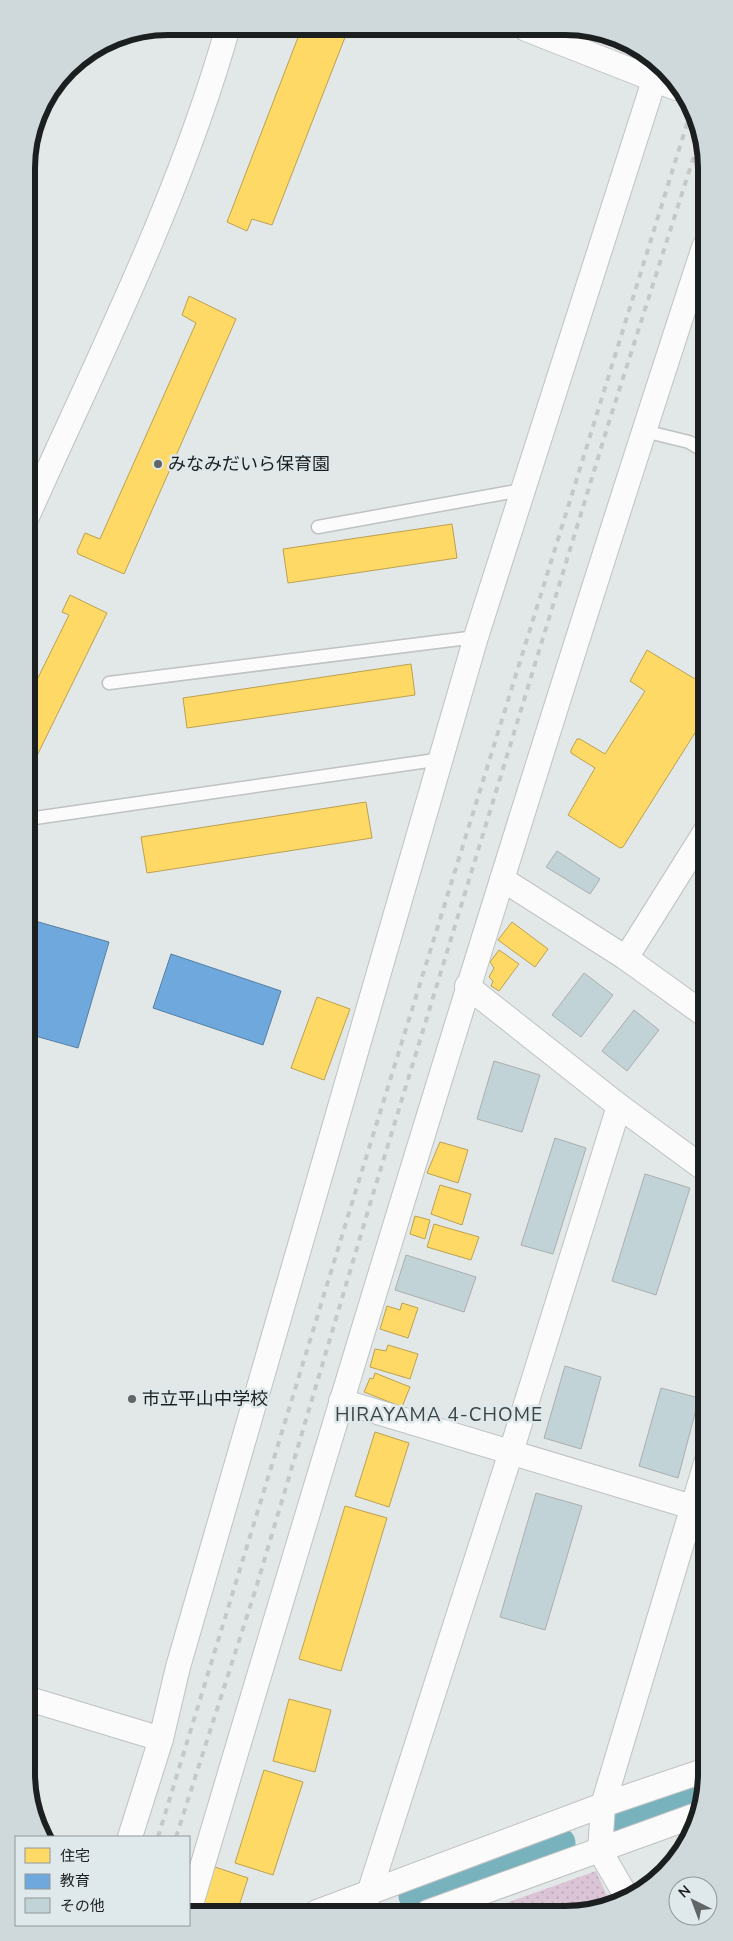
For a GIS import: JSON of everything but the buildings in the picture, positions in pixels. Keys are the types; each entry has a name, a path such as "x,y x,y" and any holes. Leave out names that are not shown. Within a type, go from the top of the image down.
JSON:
{"street":[{"path":"35,499 128,295 171,193 212,82 226,35"},
{"path":"544,35 657,72"},
{"path":"130,1836 161,1739 178,1667 476,637 657,72"},
{"path":"190,1906 341,1400 467,986 698,265"},
{"path":"626,958 698,843"},
{"path":"502,879 626,958 698,1010"},
{"path":"467,986 619,1106 698,1164"},
{"path":"366,1902 511,1452 619,1106"},
{"path":"341,1400 692,1507"},
{"path":"624,1892 600,1850 602,1805 698,1488"},
{"path":"35,1701 161,1739"},
{"path":"346,1906 366,1902 602,1805 698,1773"},
{"path":"445,1906 690,1817"}],"lane":[{"path":"644,431 689,442 698,447"},
{"path":"318,527 522,490"},
{"path":"109,683 476,637"},
{"path":"35,818 442,759"}],"shaded area":[{"path":"596,1871 608,1899 574,1906 498,1906"}],"waterway":[{"path":"624,1819 696,1793"},
{"path":"414,1896 560,1843"}],"railway":[{"path":"158,1836 356,1190 689,119"},
{"path":"176,1836 256,1588 373,1194 609,422 696,149"}],"place":[{"name":"みなみだいら保育園","path":"158,464"},
{"name":"市立平山中学校","path":"132,1399"}],"district":[{"name":"HIRAYAMA 4-CHOME","path":"439,1415"}]}
